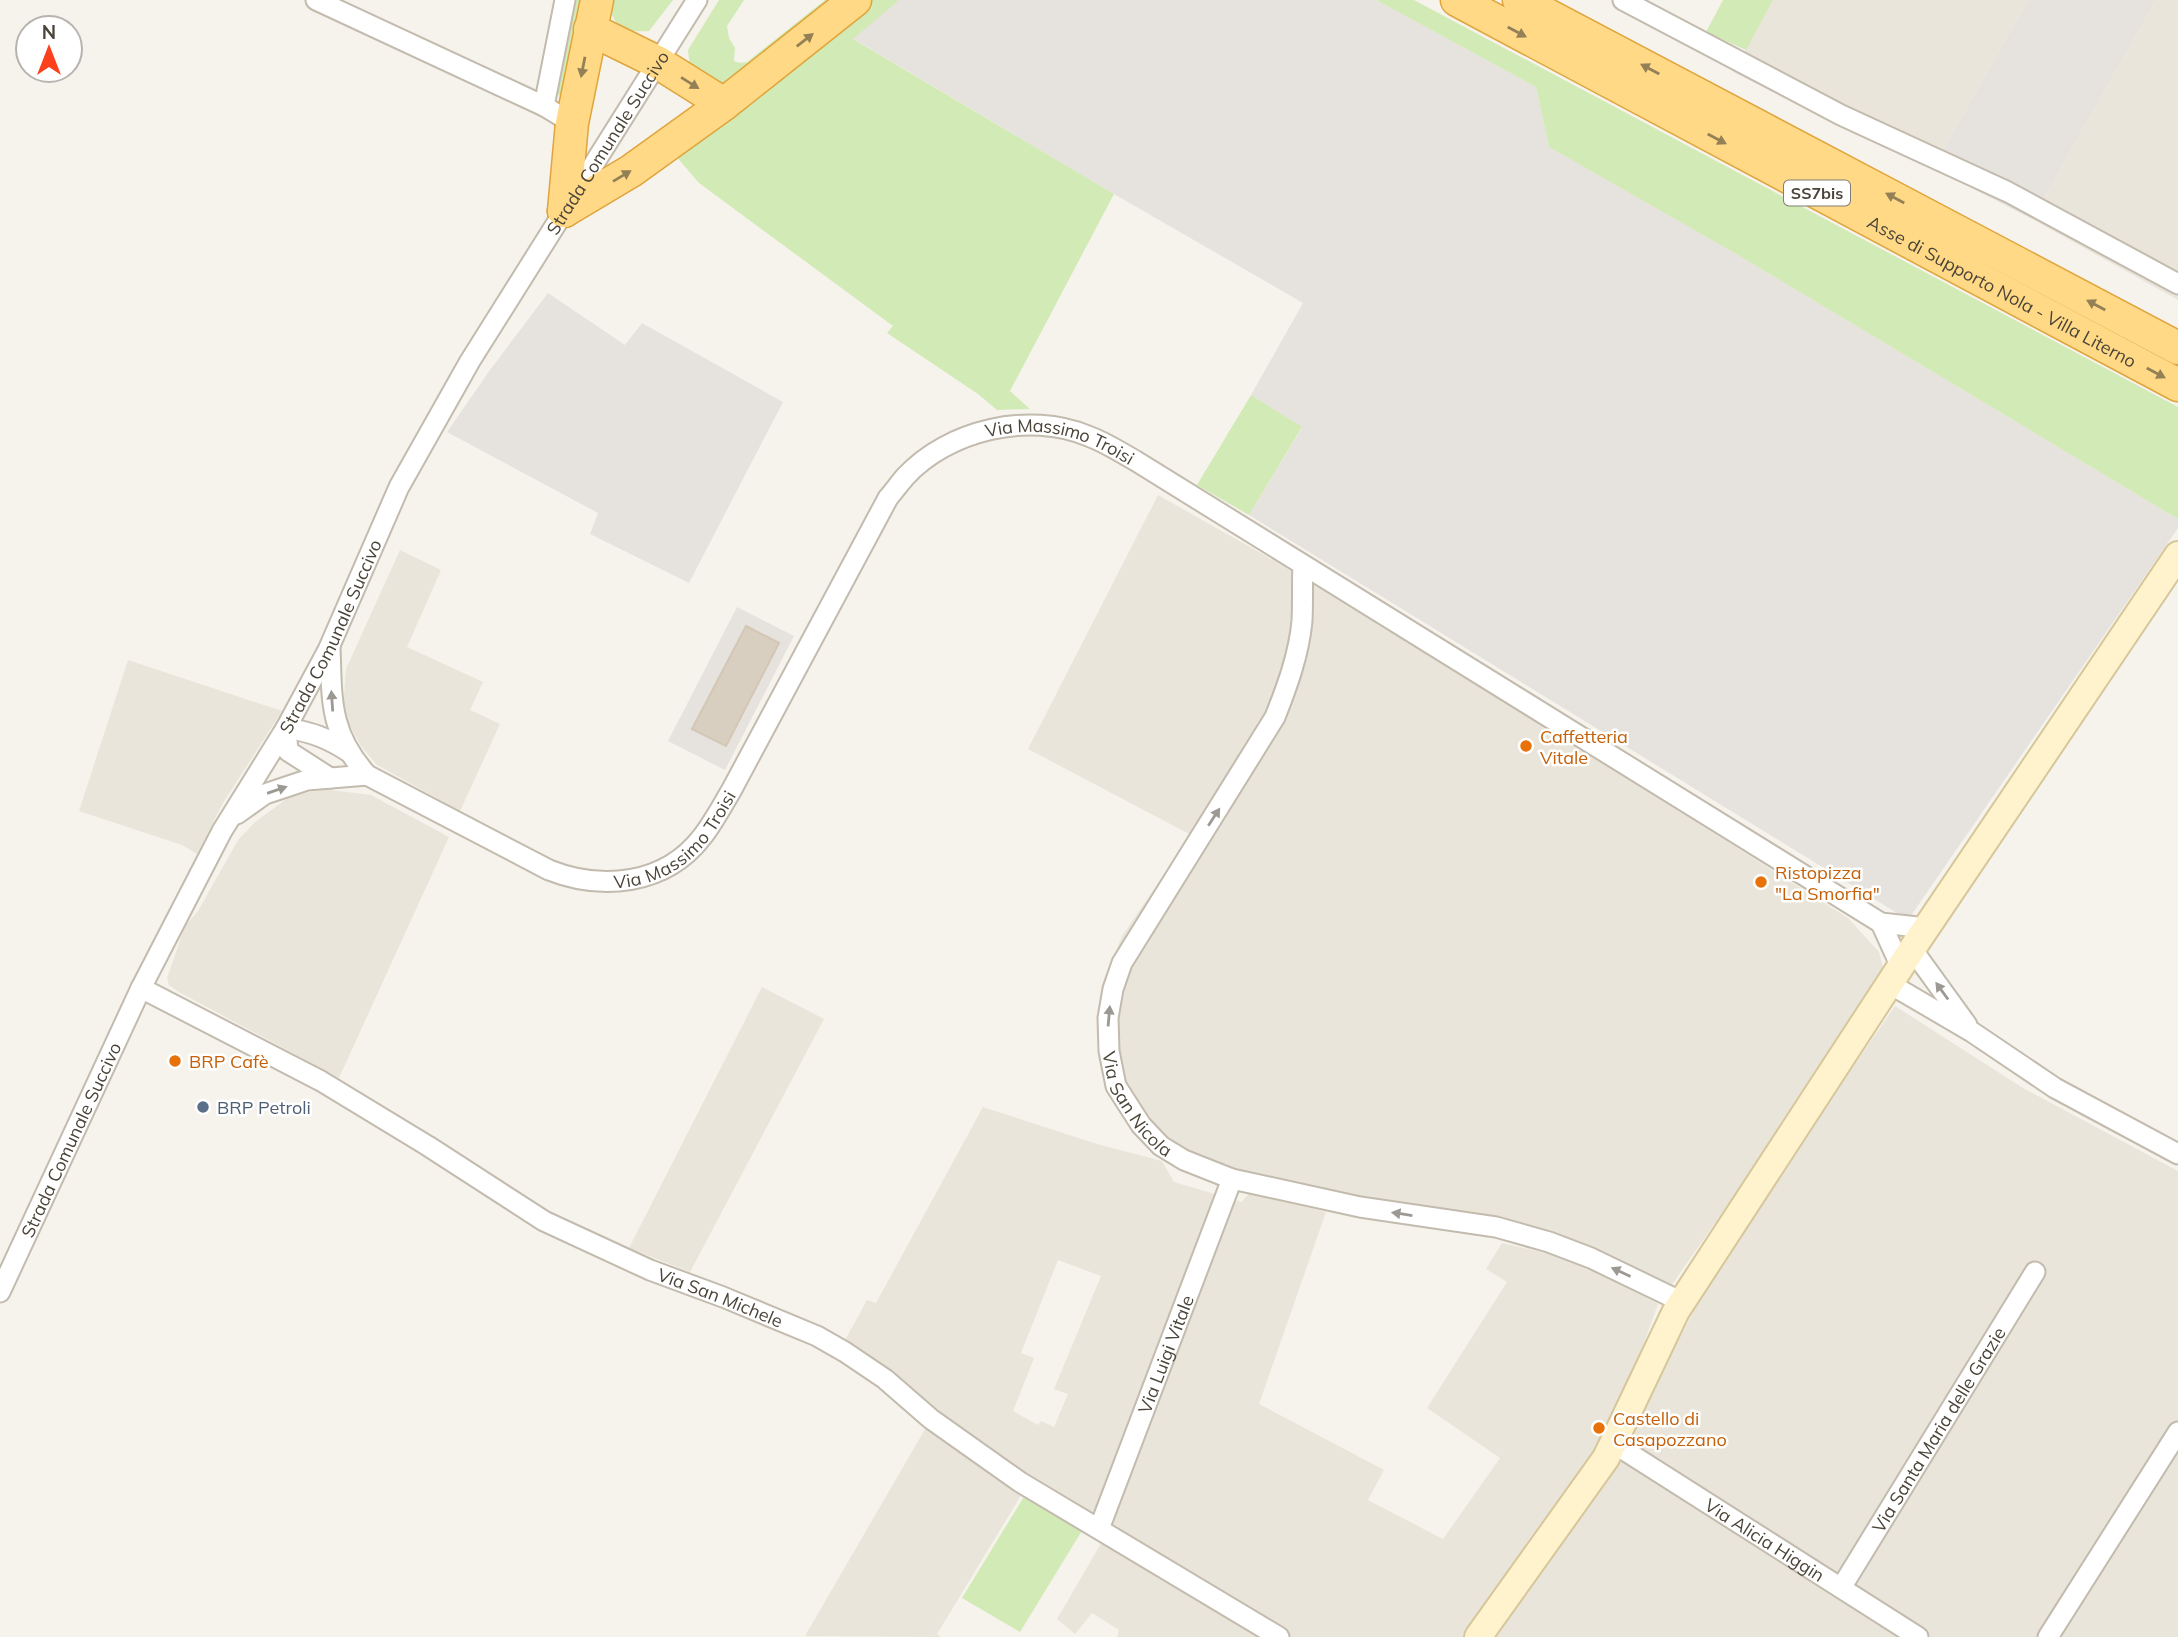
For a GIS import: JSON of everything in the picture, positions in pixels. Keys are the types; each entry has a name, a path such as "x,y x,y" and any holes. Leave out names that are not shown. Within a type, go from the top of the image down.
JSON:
{"highway":[{"path":"564,211 631,171 724,104 855,0"},
{"name":"Asse di Supporto Nola - Villa Literno","path":"1457,0 2178,385"},
{"name":"Asse di Supporto Nola - Villa Literno","path":"1519,0 2178,348"},
{"path":"564,211 572,123 593,14 657,62 724,104"}],"main road":[{"path":"1478,1637 1606,1458 1682,1302 1907,957 2178,555"}],"street":[{"path":"316,0 544,106 572,123"},
{"path":"544,106 565,0"},
{"name":"Strada Comunale Succivo","path":"0,1293 141,988 230,819 330,646 399,487 470,361 697,0"},
{"path":"1623,0 1841,115 2008,192 2178,284"},
{"name":"Via Massimo Troisi","path":"330,646 333,715 342,740 367,775 569,878 614,882 660,872 679,860 702,838 888,498 906,476 950,444 976,434 1004,427 1031,425 1059,428 1087,435 1136,461 1881,923 1907,957"},
{"name":"Via San Nicola","path":"1303,565 1302,621 1296,654 1275,718 1127,955 1113,989 1108,1018 1109,1051 1116,1086 1140,1125 1161,1146 1184,1160 1232,1179 1360,1207 1496,1227 1549,1242 1591,1258 1682,1302"},
{"path":"285,728 288,751 330,778"},
{"name":"Via Massimo Troisi","path":"285,728 313,732 350,753"},
{"path":"230,819 265,794 307,780 367,775"},
{"path":"1881,923 1972,1032 2054,1088 2178,1154"},
{"path":"1907,957 1972,1032"},
{"name":"Via San Michele","path":"141,988 321,1082 428,1146 544,1221 650,1270 817,1336 885,1380 931,1419 1020,1482 1279,1637"},
{"name":"Via Luigi Vitale","path":"1098,1529 1232,1179"},
{"name":"Via Santa Maria delle Grazie","path":"1841,1588 2035,1272"},
{"path":"2048,1637 2178,1432"},
{"name":"Via Alicia Higgin","path":"1613,1443 1918,1637"}],"shaded area":[{"path":"899,0 1376,0 1536,87 1549,147 1738,255 2178,519 2178,528 1910,917 1902,916 1249,515 1302,428 1251,395 1303,303 852,38"},
{"path":"1773,0 2028,0 1933,168 1733,72"},
{"path":"2028,0 2156,0 2032,219 1933,168"},
{"path":"2156,0 2178,0 2178,300 2032,219"},
{"path":"548,293 625,345 642,323 783,402 689,583 590,534 598,513 447,432"},
{"path":"1158,495 1266,556 1848,918 1879,952 1883,967 1876,993 1671,1286 1416,1214 1195,1160 1147,1142 1099,1023 1109,969 1122,936 1191,835 1028,749"},
{"path":"400,550 441,570 407,647 483,682 470,710 500,724 460,811 377,765 361,746 343,707 346,669"},
{"path":"737,607 794,636 725,770 668,741"},
{"path":"128,660 282,711 223,803 197,854 182,845 79,811"},
{"path":"323,789 371,795 449,837 339,1078 179,992 169,985 167,978 185,926 198,911 238,840 255,822 289,797"},
{"path":"762,987 824,1019 690,1272 629,1248"},
{"path":"1895,1006 2023,1088 2178,1171 2178,1637 1490,1637 1636,1422 1722,1257"},
{"path":"983,1107 1097,1144 1162,1161 1174,1182 1242,1202 1249,1193 1326,1212 1259,1404 1384,1470 1368,1500 1443,1539 1500,1458 1427,1408 1507,1282 1486,1269 1502,1243 1575,1260 1658,1304 1637,1362 1595,1453 1471,1637 1117,1637 1119,1630 1092,1613 1075,1634 1057,1619 1110,1528 1031,1479 937,1634 941,1637 805,1636 928,1424 838,1353 867,1300 876,1303","holes":["1058,1260 1101,1276 1054,1389 1068,1394 1054,1427 1041,1421 1038,1425 1013,1411 1034,1358 1021,1353"]}],"green space":[{"path":"572,0 582,0 562,96 554,94"},
{"path":"610,0 673,0 649,31 633,31 616,22"},
{"path":"719,0 744,0 727,26 729,38 735,48 734,61 740,63 747,62 825,0 834,0 736,79 721,86 690,68 688,50"},
{"path":"868,0 899,0 853,39 1114,194 1010,391 1030,409 997,410 978,394 887,333 893,326 699,183 675,155"},
{"path":"1376,0 1414,0 2178,407 2178,519 1738,255 1549,147 1536,87"},
{"path":"1723,0 1773,0 1746,50 1706,32"},
{"path":"1251,395 1302,427 1249,515 1197,485"},
{"path":"1025,1495 1083,1529 1020,1632 962,1598"}],"building":[{"path":"746,626 779,643 726,746 692,729"}],"place":[{"name":"Caffetteria Vitale","path":"1526,746"},
{"name":"Ristopizza \"La Smorfia\"","path":"1761,882"},
{"name":"BRP Cafè","path":"175,1061"},
{"name":"BRP Petroli","path":"203,1107"},
{"name":"Castello di Casapozzano","path":"1599,1428"}]}
